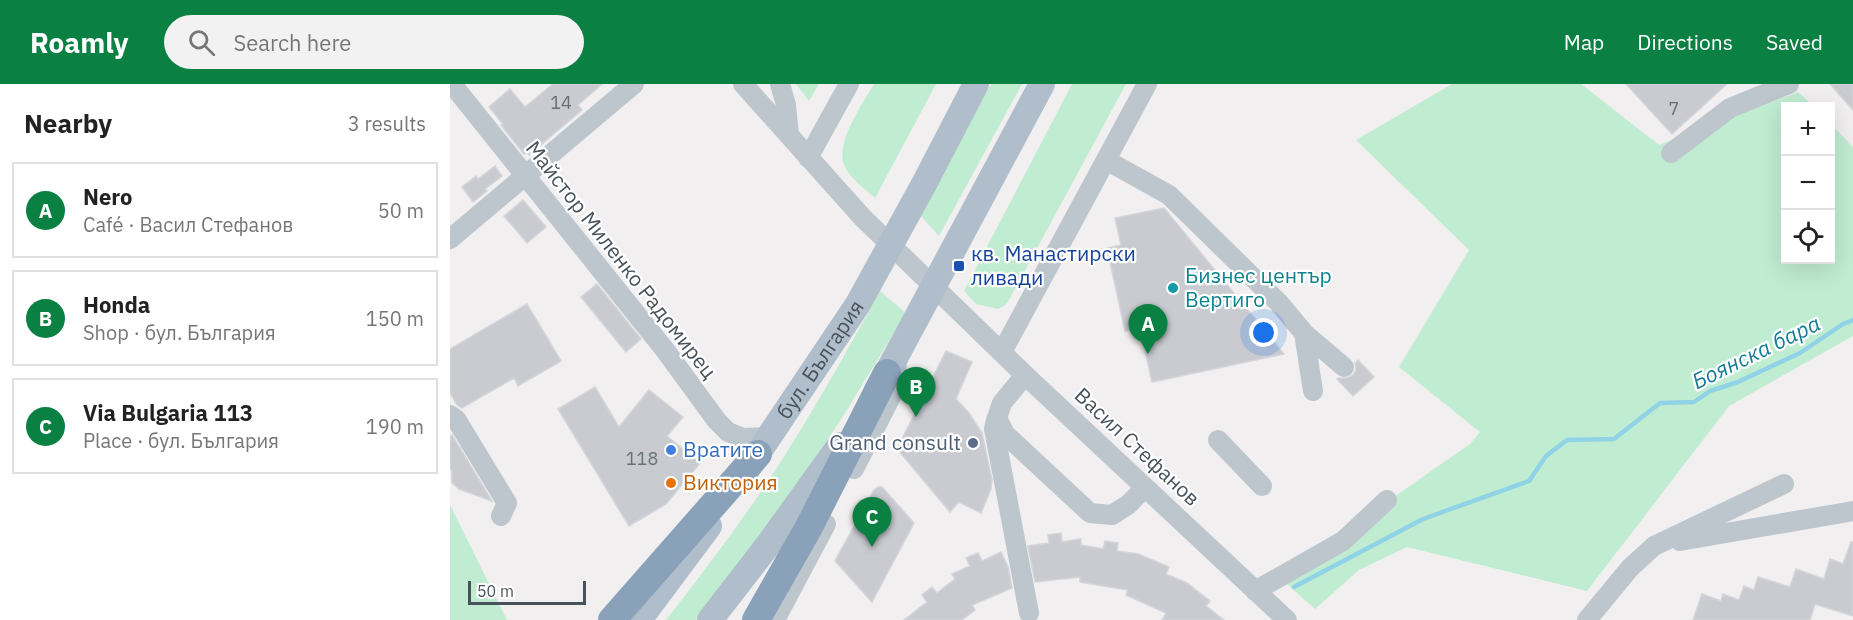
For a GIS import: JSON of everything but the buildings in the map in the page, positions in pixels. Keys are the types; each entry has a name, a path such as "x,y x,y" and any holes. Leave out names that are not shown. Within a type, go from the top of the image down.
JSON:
{"highway":[{"path":"756,620 809,527 897,354"},
{"path":"619,619 764,445"}],"main road":[{"name":"бул. България","path":"764,445 858,304 976,84"},
{"path":"710,620 817,478 897,354 1042,84"}],"street":[{"name":"Майстор Миленко Радомирец","path":"452,84 661,345 717,421 728,432 764,445"},
{"path":"450,239 634,84"},
{"name":"Васил Стефанов","path":"743,84 863,218 1025,375 1287,620"},
{"path":"780,84 786,105 789,135"},
{"path":"808,158 849,84"},
{"path":"1002,352 1147,84"},
{"path":"1671,153 1730,108 1789,84"},
{"path":"1106,160 1169,195 1279,303 1304,333 1344,367"},
{"path":"1304,333 1313,392"},
{"path":"775,620 896,387 897,354"},
{"path":"1025,375 1002,403 994,429 1029,613"},
{"path":"450,415 456,419 507,503 501,516"},
{"path":"997,418 1005,434 1090,513 1112,515 1129,504 1144,487"},
{"path":"1218,440 1262,486"},
{"path":"1587,620 1630,568 1654,546 1784,484"},
{"path":"1255,591 1343,541 1386,500"},
{"path":"1654,546 1853,511"}],"green space":[{"path":"796,84 819,84 809,101"},
{"path":"874,84 936,84 875,198 851,176 842,158 851,125"},
{"path":"991,84 1022,84 939,236 920,215"},
{"path":"1072,84 1126,84 1009,300 998,309 976,304 964,291"},
{"path":"1452,84 1581,84 1659,145 1798,92 1809,102 1781,102 1781,264 1835,264 1835,128 1853,147 1853,336 1729,406 1587,591 1407,547 1359,570 1315,609 1279,577 1470,444 1480,432 1399,367 1469,250 1356,140"},
{"path":"880,291 906,313 845,413 800,482 696,620 666,620 773,474 821,396"},
{"path":"450,505 507,620 450,620"}],"waterway":[{"name":"Боянска бара","path":"1294,587 1423,519 1529,481 1546,456 1567,440 1614,439 1660,403 1694,402 1710,391 1738,382 1800,353 1843,324 1853,320"}],"place":[{"name":"кв. Манастирски ливади","path":"959,266"},
{"name":"Бизнес център Вертиго","path":"1173,288"},
{"name":"Nero","path":"1148,354"},
{"name":"Honda","path":"916,417"},
{"name":"Grand consult","path":"973,443"},
{"name":"Вратите","path":"671,450"},
{"name":"Виктория","path":"671,483"},
{"name":"Via Bulgaria 113","path":"872,547"}]}
